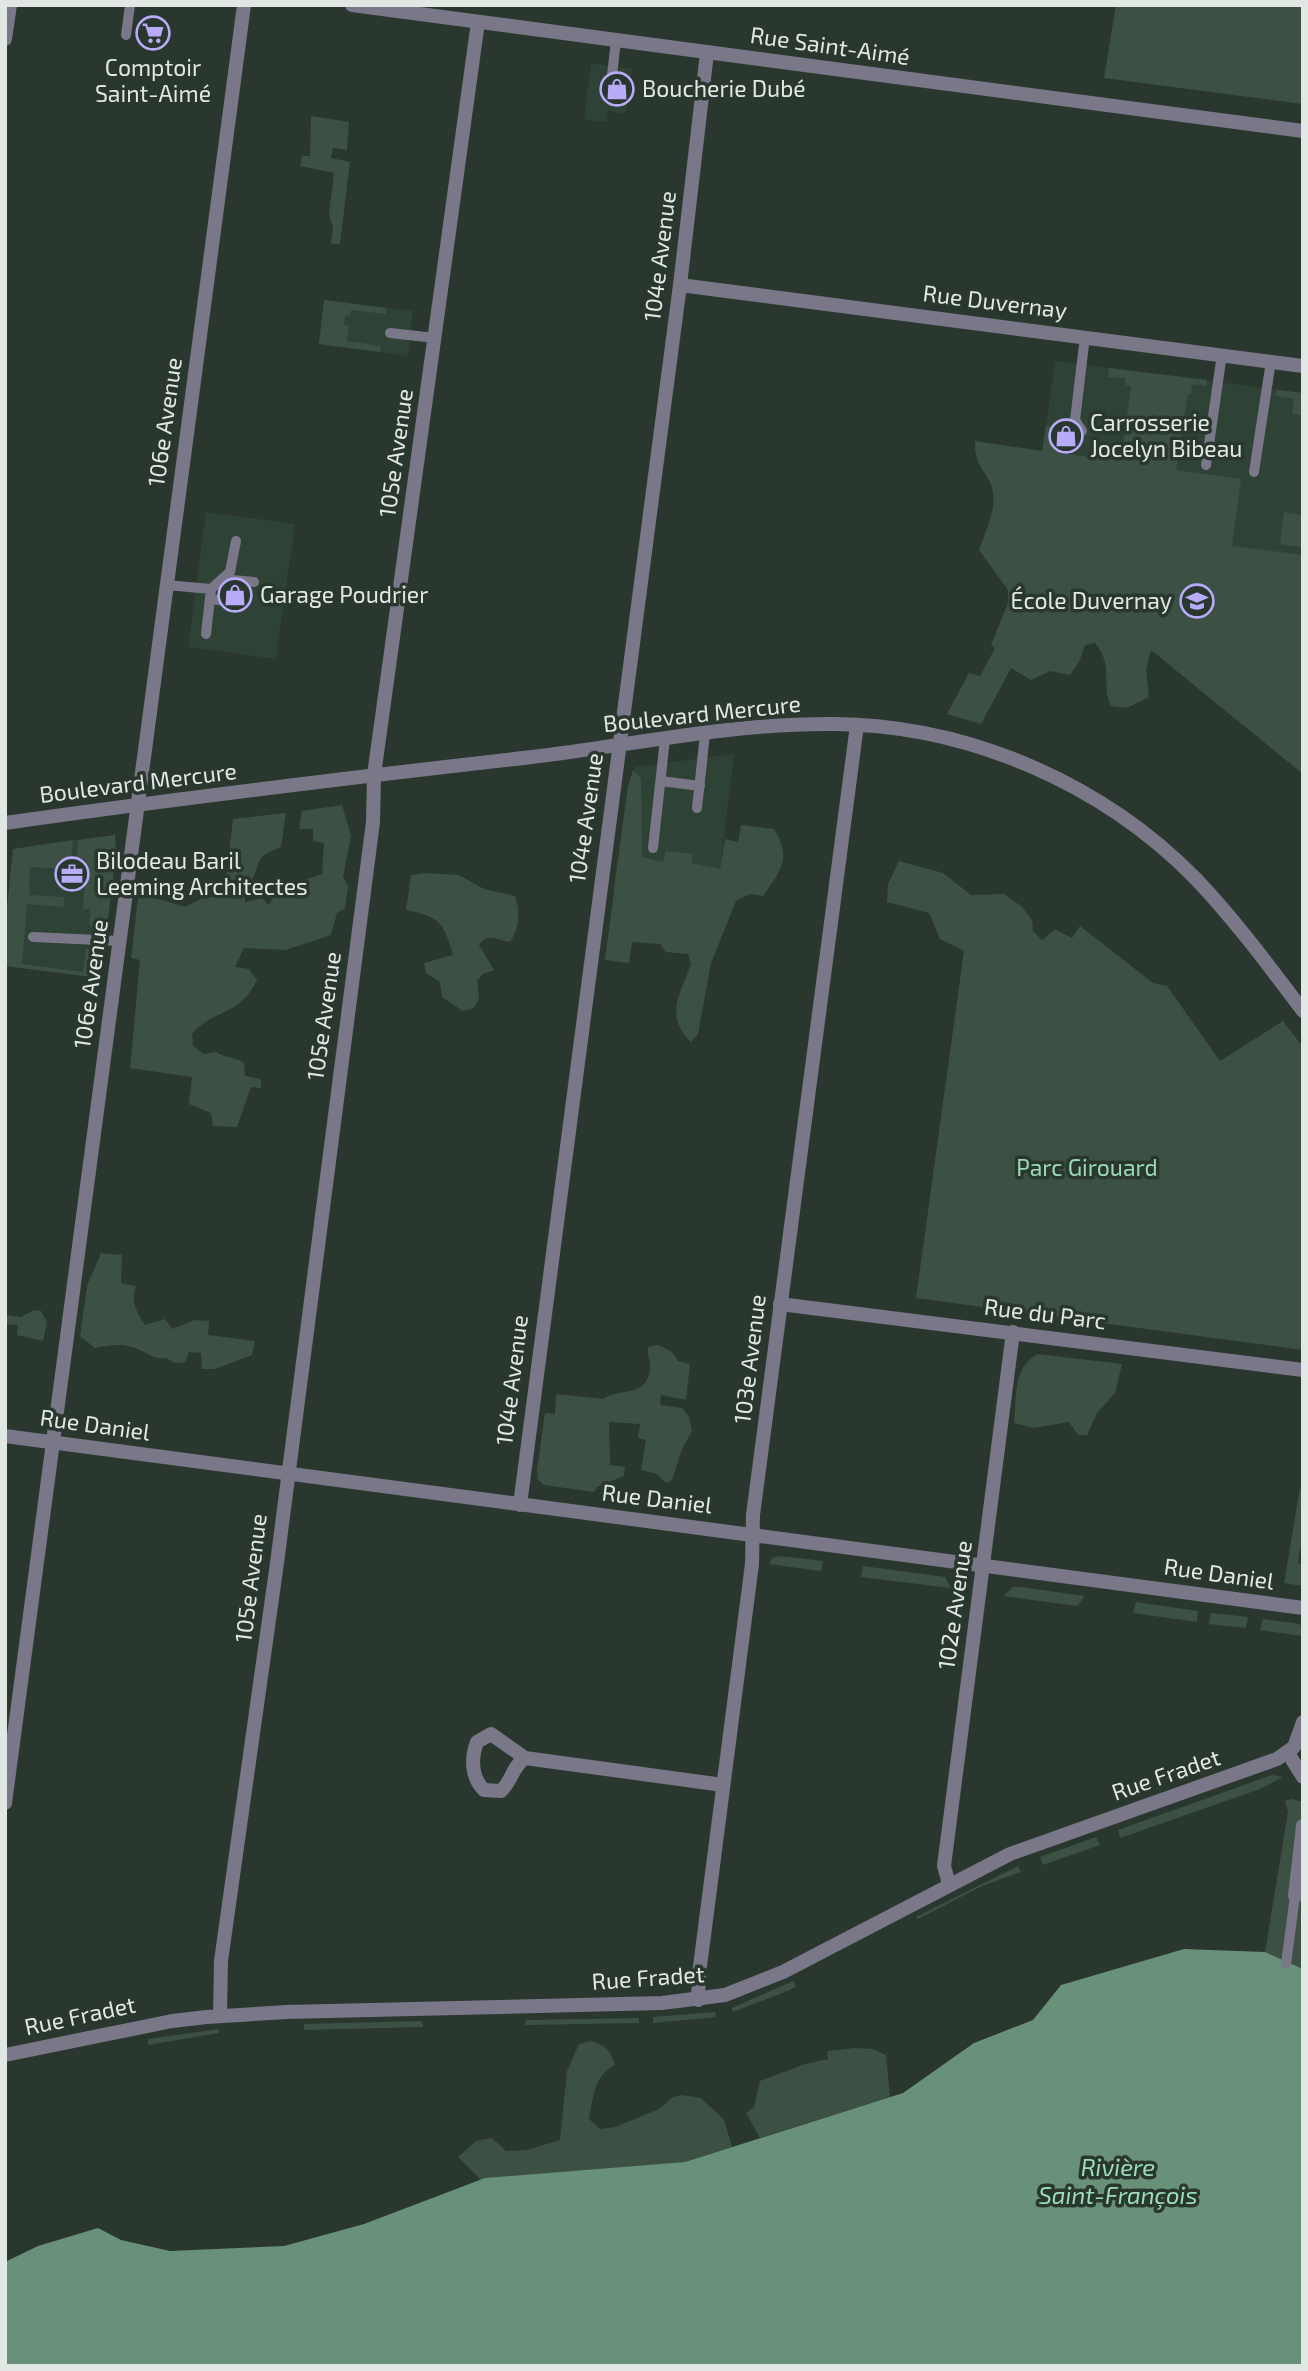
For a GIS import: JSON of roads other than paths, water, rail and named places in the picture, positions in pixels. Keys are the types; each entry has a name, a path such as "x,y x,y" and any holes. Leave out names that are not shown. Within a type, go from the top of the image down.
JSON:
{"street":[{"path":"5,39 10,5"},
{"name":"106e Avenue","path":"5,1803 244,5"},
{"name":"Rue Saint-Aimé","path":"352,5 1303,131"},
{"name":"105e Avenue","path":"220,2015 221,1961 373,822 374,775 478,22"},
{"name":"104e Avenue","path":"520,1505 680,285 707,53"},
{"name":"Rue Duvernay","path":"680,285 1303,366"},
{"name":"Boulevard Mercure","path":"5,823 705,734 832,723 913,732 976,747 1045,772 1100,803 1154,841 1196,880 1303,1011"},
{"name":"103e Avenue","path":"698,2000 697,1986 752,1564 753,1534 780,1304 857,725"},
{"name":"Rue du Parc","path":"780,1304 1303,1370"},
{"name":"102e Avenue","path":"949,1884 944,1866 1013,1332"},
{"name":"Rue Daniel","path":"5,1436 1303,1608"},
{"path":"1303,1722 1296,1743 1288,1753 1303,1777"},
{"name":"Rue Fradet","path":"5,2055 172,2021 220,2015 662,2003 734,1993 771,1977 949,1884 1034,1845 1234,1776 1288,1753"},
{"path":"525,1758 723,1785"},
{"path":"1295,1896 1303,1826"}],"lane":[{"path":"126,35 130,5"},
{"path":"612,75 616,41"},
{"path":"390,333 435,338"},
{"path":"1082,431 1075,420 1086,337"},
{"path":"1206,465 1222,354"},
{"path":"1254,472 1271,361"},
{"path":"206,634 211,594 230,572 236,541"},
{"path":"222,579 254,582"},
{"path":"166,585 211,594 227,601"},
{"path":"697,808 705,734"},
{"path":"653,848 665,739"},
{"path":"661,781 700,786"},
{"path":"33,937 120,941"},
{"path":"1286,1964 1295,1896"}],"water":[{"name":"Rivière Saint-François","path":"1184,1949 1265,1952 1303,1969 1303,2366 5,2366 5,2262 38,2246 98,2228 121,2240 170,2251 284,2246 364,2224 485,2178 685,2162 903,2093 974,2043 1033,2020 1061,1985"}],"place":[{"name":"Comptoir Saint-Aimé","path":"153,33"},
{"name":"Boucherie Dubé","path":"617,89"},
{"name":"Carrosserie Jocelyn Bibeau","path":"1066,436"},
{"name":"Garage Poudrier","path":"235,595"},
{"name":"École Duvernay","path":"1197,601"},
{"name":"Bilodeau Baril Leeming Architectes","path":"72,874"}],"park label":[{"name":"Parc Girouard","path":"1087,1168"}]}
